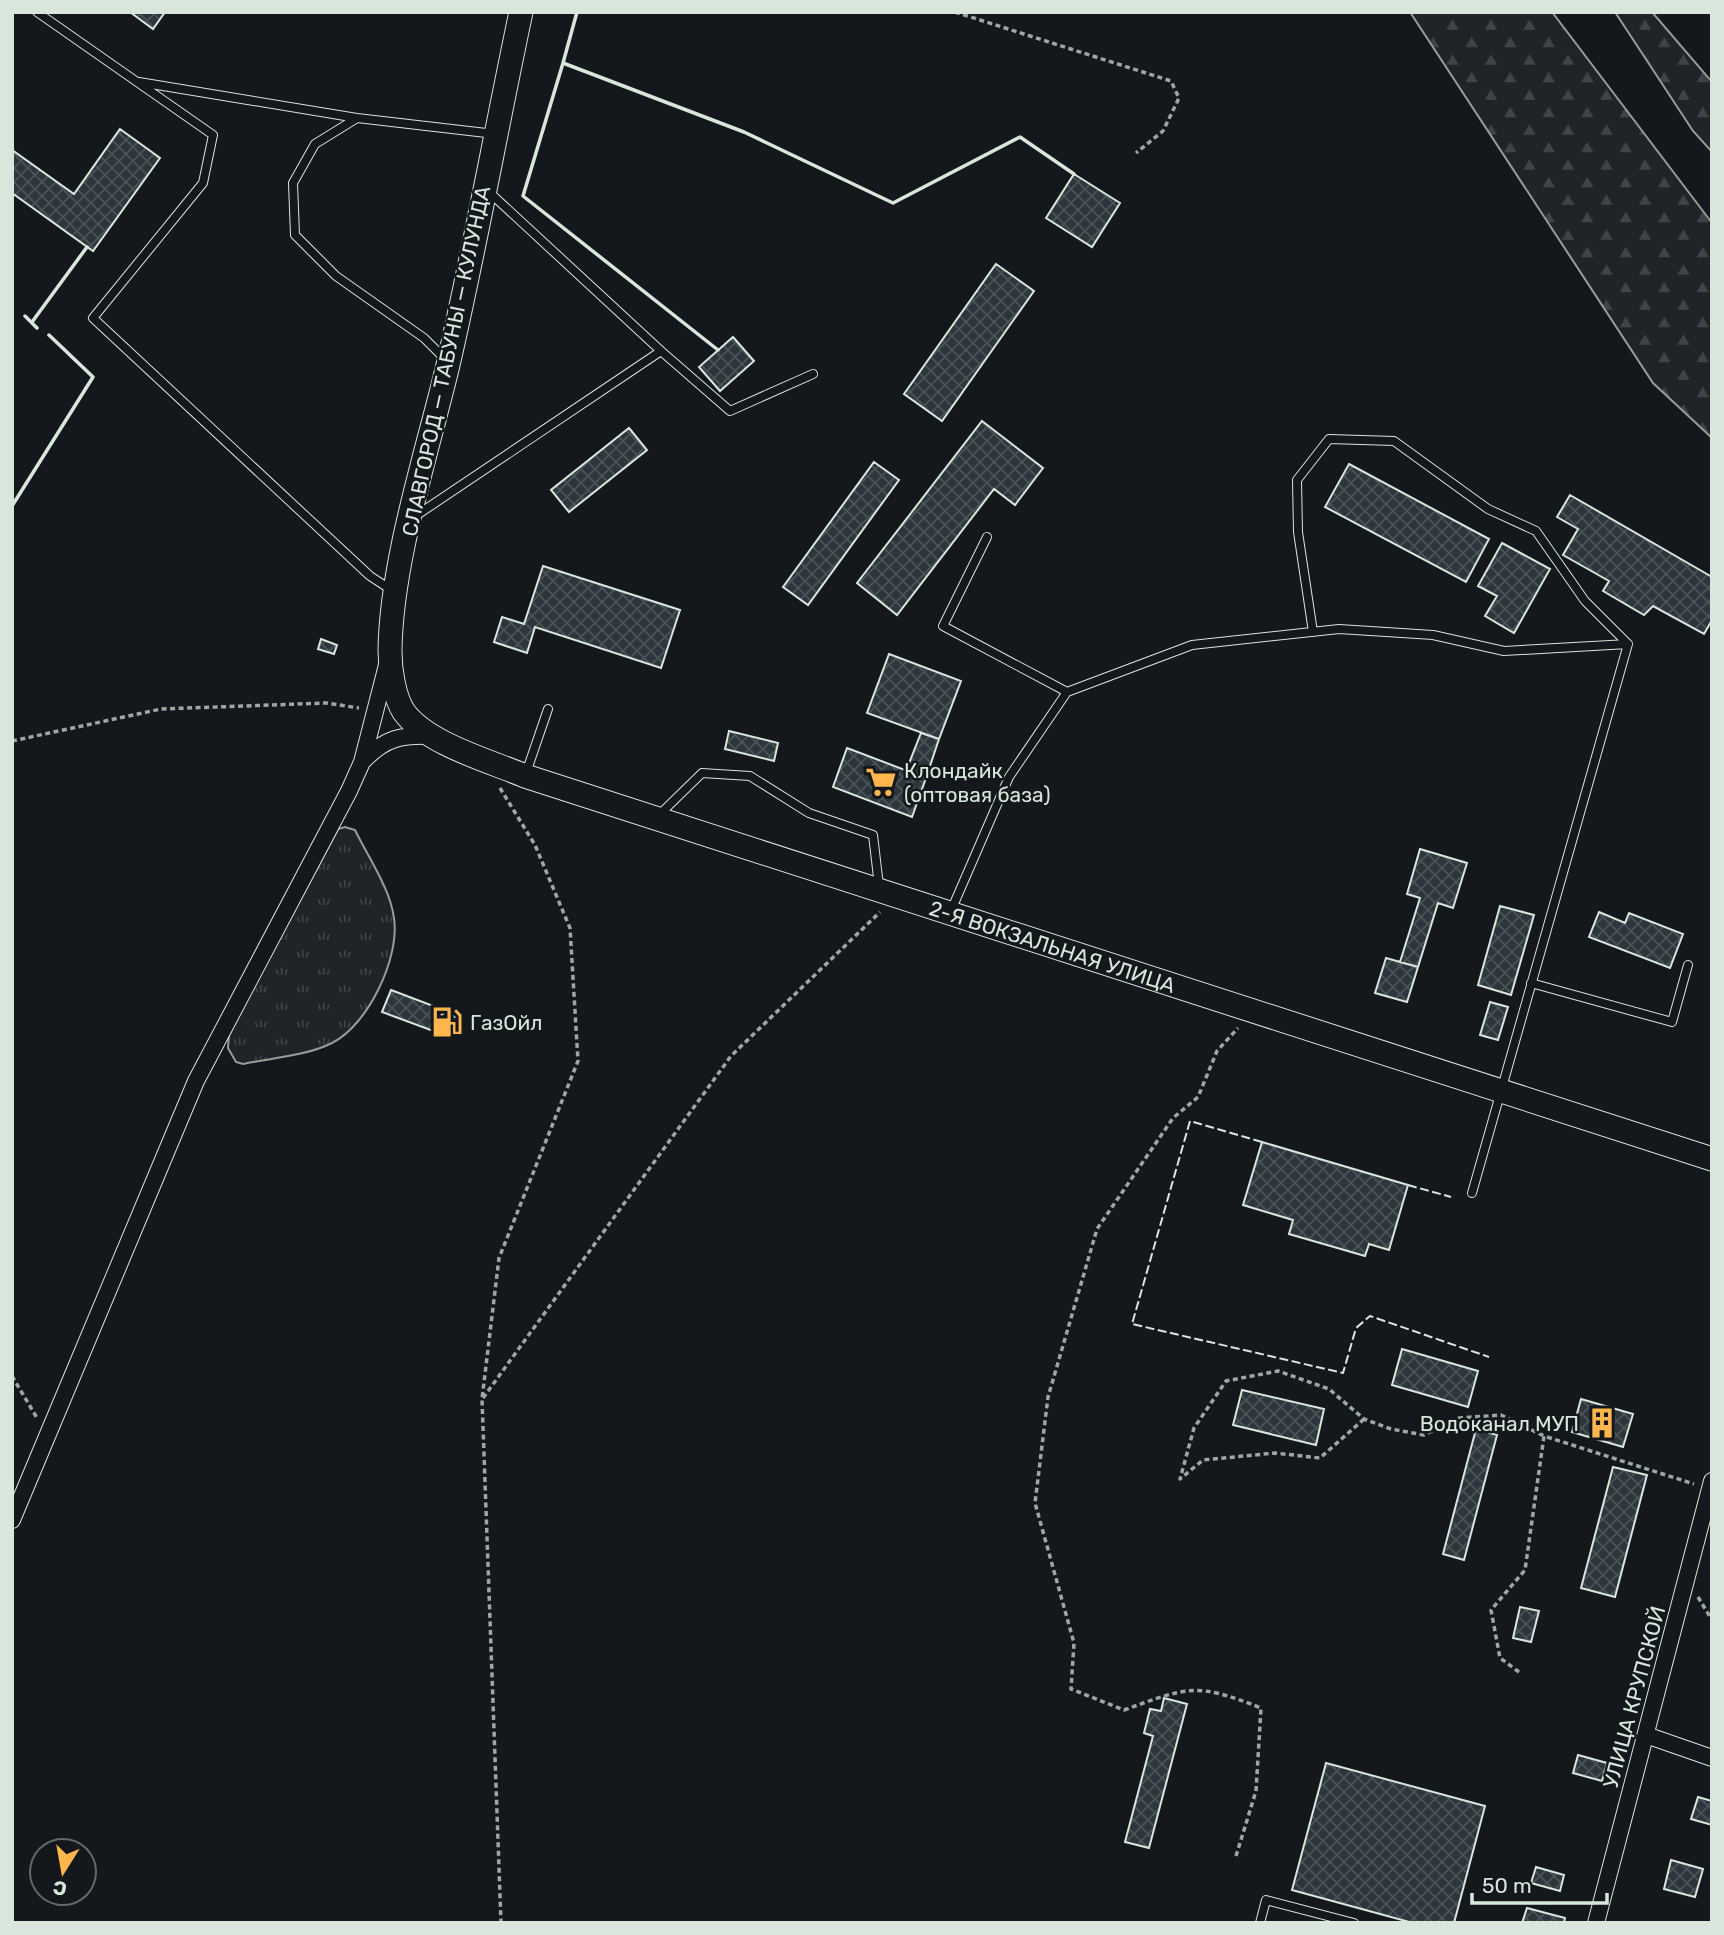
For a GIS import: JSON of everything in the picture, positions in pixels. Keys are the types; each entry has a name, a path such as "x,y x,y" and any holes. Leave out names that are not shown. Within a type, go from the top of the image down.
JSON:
{"main road":[{"name":"СЛАВГОРОД — ТАБУНЫ — КУЛУНДА","path":"403,711 394,684 390,652 396,593 411,518 449,362 521,12"},
{"name":"2-Я ВОКЗАЛЬНАЯ УЛИЦА","path":"403,711 432,736 525,776 1712,1159"}],"street":[{"path":"12,1520 49,1438 196,1081 349,792 362,762 390,652"},
{"path":"362,762 378,746 393,737 432,736"},
{"name":"УЛИЦА КРУПСКОЙ","path":"1597,1923 1711,1485"},
{"path":"1646,1735 1712,1758"}],"lane":[{"path":"37,12 213,135 203,183 93,318 370,576 396,593"},
{"path":"136,82 357,118 495,134"},
{"path":"357,118 315,145 293,183 295,235 337,276 424,338 449,362"},
{"path":"484,186 661,351 730,411 813,374"},
{"path":"411,518 661,351"},
{"path":"1313,632 1298,532 1297,480 1329,439 1394,441 1488,509 1536,531 1585,601 1628,645"},
{"path":"987,537 943,626 1067,692"},
{"path":"950,913 1009,776 1067,692 1192,645 1339,629 1433,635 1504,651 1628,645"},
{"path":"1472,1192 1628,645"},
{"path":"525,776 548,709"},
{"path":"656,818 702,773 750,776 809,813 873,835 887,895"},
{"path":"1531,983 1672,1023 1688,965"},
{"path":"1260,1923 1266,1900 1354,1923"}],"path":[{"path":"955,12 1171,81 1179,98 1163,131 1136,153"},
{"path":"12,741 161,709 326,703 375,711"},
{"path":"499,786 535,845 570,928 578,1061 499,1258 482,1399 501,1923"},
{"path":"482,1399 731,1056 887,895"},
{"path":"1236,1856 1256,1791 1261,1708 1217,1691 1180,1689 1124,1710 1071,1689 1074,1643 1035,1503 1048,1397 1097,1229 1173,1118 1198,1097 1217,1051 1254,1011"},
{"path":"1364,1419 1320,1458 1275,1453 1203,1460 1180,1479 1194,1428 1226,1381 1278,1371 1329,1389 1364,1419 1391,1429 1424,1435 1459,1418 1501,1415 1544,1436 1711,1485"},
{"path":"12,1376 49,1438"},
{"path":"1519,1672 1500,1658 1492,1610 1525,1570 1544,1436"}],"green space":[{"path":"1410,12 1552,12 1712,223 1712,438 1653,383"},
{"path":"1615,12 1652,12 1712,82 1712,152 1693,131"},
{"path":"345,827 355,830 392,907 395,934 387,970 379,989 358,1022 332,1043 288,1056 243,1064 236,1062 228,1048 229,1034 338,829"}],"building":[{"path":"130,12 165,12 153,29"},
{"path":"120,129 160,158 93,251 12,193 12,150 74,194"},
{"path":"1074,174 1120,203 1092,247 1046,218"},
{"path":"996,264 1034,291 942,421 904,394"},
{"path":"733,337 754,361 720,391 699,367"},
{"path":"982,421 1043,468 1015,505 994,489 897,615 857,583"},
{"path":"629,428 647,450 569,512 551,490"},
{"path":"874,462 899,480 808,605 783,587"},
{"path":"1349,464 1489,539 1466,582 1325,507"},
{"path":"1570,495 1712,577 1712,620 1704,634 1653,606 1644,615 1603,591 1609,581 1563,555 1578,529 1557,517"},
{"path":"1502,543 1550,569 1514,633 1485,616 1497,596 1478,586"},
{"path":"543,566 680,610 661,668 535,627 527,653 494,642 502,617 524,624"},
{"path":"321,639 337,645 334,654 318,649"},
{"path":"889,654 961,681 939,739 867,713"},
{"path":"729,731 778,743 774,761 725,749"},
{"path":"921,733 939,739 926,778 906,771"},
{"path":"847,748 926,778 912,817 833,787"},
{"path":"1420,849 1467,863 1453,908 1438,903 1418,967 1400,962 1420,898 1407,894"},
{"path":"1500,906 1534,915 1511,995 1478,985"},
{"path":"1599,912 1625,923 1629,913 1683,934 1670,968 1589,937"},
{"path":"1386,958 1418,967 1407,1002 1375,993"},
{"path":"391,990 444,1010 436,1032 382,1012"},
{"path":"1490,1002 1508,1007 1498,1040 1480,1035"},
{"path":"443,1012 459,1018 454,1033 437,1028"},
{"path":"1262,1142 1408,1185 1389,1250 1369,1244 1365,1256 1289,1234 1293,1220 1243,1205"},
{"path":"1402,1349 1478,1371 1468,1407 1392,1385"},
{"path":"1242,1390 1324,1409 1316,1445 1233,1425"},
{"name":"Водоканал МУП","path":"1581,1399 1633,1414 1623,1447 1572,1432"},
{"path":"1476,1429 1497,1435 1464,1560 1443,1554"},
{"path":"1613,1467 1647,1475 1615,1597 1581,1588"},
{"path":"1520,1607 1539,1611 1531,1642 1513,1638"},
{"path":"1164,1698 1187,1704 1149,1848 1125,1842 1153,1736 1144,1733 1150,1709 1161,1711"},
{"path":"1578,1755 1607,1763 1602,1781 1573,1773"},
{"path":"1326,1763 1485,1806 1454,1923 1413,1923 1292,1890"},
{"path":"1698,1797 1712,1801 1712,1825 1691,1819"},
{"path":"1671,1860 1703,1869 1695,1897 1664,1889"},
{"path":"1536,1867 1564,1875 1560,1891 1531,1883"},
{"path":"1527,1908 1565,1918 1564,1923 1522,1923"}],"fence":[{"path":"1262,1142 1190,1121 1132,1324 1343,1373 1356,1328 1370,1316 1489,1357"},
{"path":"1408,1185 1451,1197"}],"wall":[{"path":"577,12 563,63 744,132 893,203 1020,137 1074,174"},
{"path":"563,63 523,196 718,350"},
{"path":"32,322 87,247"},
{"path":"25,316 37,328"},
{"path":"12,506 93,377 49,335"}],"place":[{"name":"Клондайк (оптовая база)","path":"881,782"},
{"name":"ГазОйл","path":"447,1022"},
{"name":"Водоканал МУП","path":"1602,1423"}]}
